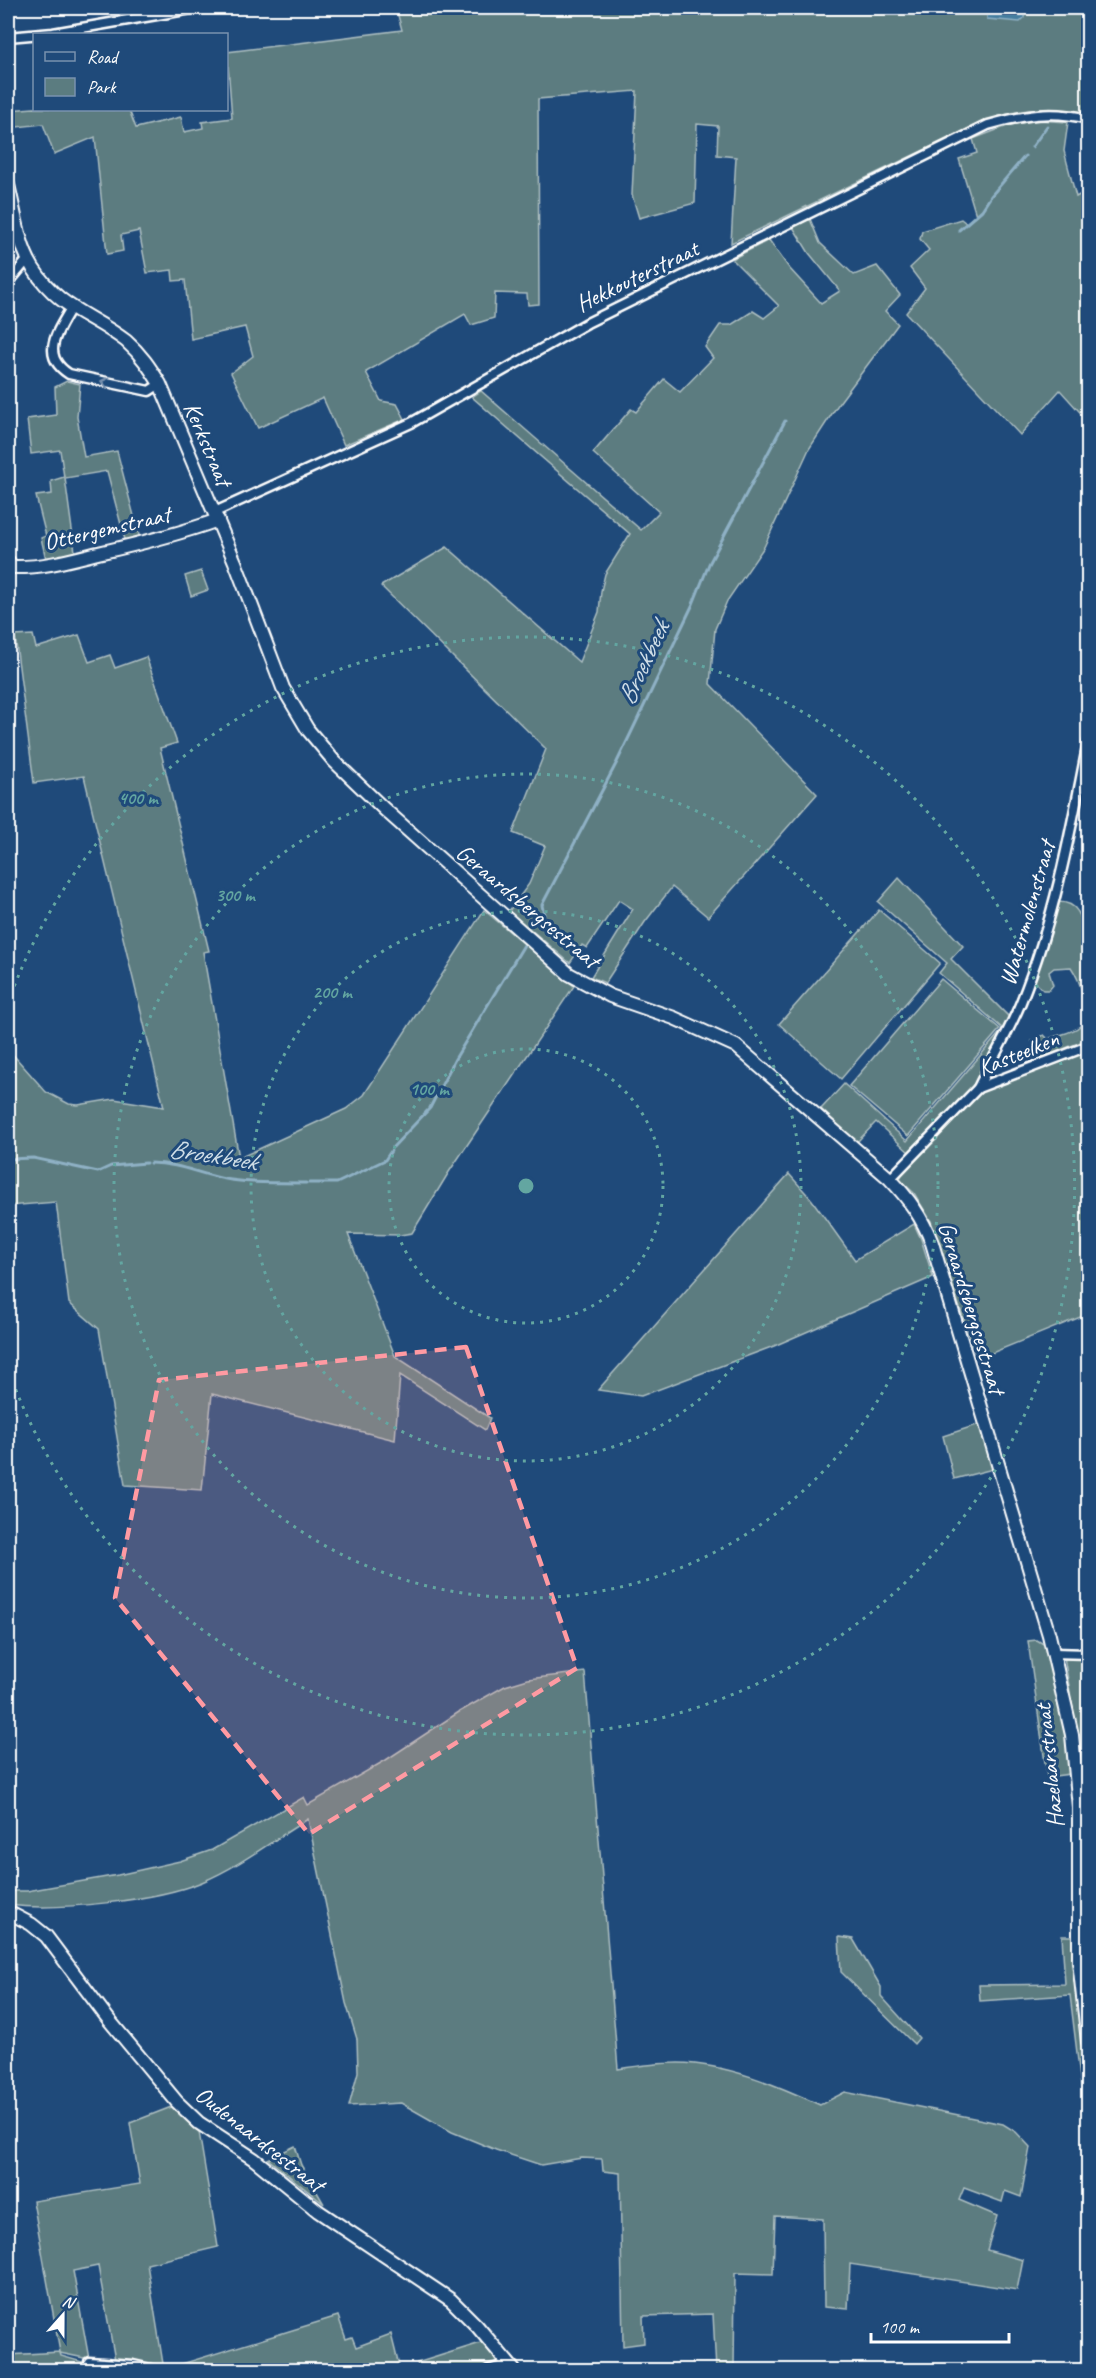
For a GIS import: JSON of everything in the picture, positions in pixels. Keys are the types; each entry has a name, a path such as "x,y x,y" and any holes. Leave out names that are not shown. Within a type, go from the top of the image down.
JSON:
{"street":[{"path":"52,33 197,8"},
{"path":"8,37 33,35"},
{"name":"Hekkouterstraat","path":"216,516 411,423 587,322 988,125 1022,116 1041,114 1064,114 1089,119"},
{"name":"Kerkstraat","path":"8,185 21,240 28,259 44,283 71,308 115,334 146,361 160,384 216,516"},
{"path":"8,283 28,259"},
{"name":"Kerkstraat","path":"71,308 53,344 53,357 62,369 69,374 132,389 149,391 160,384"},
{"name":"Ottergemstraat","path":"8,561 12,567 50,564 163,538 216,516"},
{"name":"Geraardsbergsestraat","path":"216,516 284,688 308,730 334,761 393,817 569,974 610,996 674,1018 736,1046 890,1179 915,1206 932,1243 996,1459"},
{"name":"Watermolenstraat","path":"978,1088 1021,1003 1054,902 1066,856 1089,742"},
{"name":"Kasteelken","path":"890,1179 978,1088 1089,1046"},
{"name":"Hazelaarstraat","path":"996,1459 1054,1653 1072,1735 1078,1807 1079,1961 1089,2042"},
{"path":"1054,1653 1089,1654"},
{"name":"Oudenaardsestraat","path":"8,1912 31,1924 46,1936 108,2020 177,2102 199,2123 254,2159 318,2211 451,2300 512,2367"},
{"path":"88,2362 133,2365 154,2370"},
{"path":"1086,2370 1089,2364"},
{"path":"488,2370 512,2367"}],"highlighted area":[{"path":"466,1347 577,1668 309,1834 115,1598 159,1380"}],"green space":[{"path":"396,8 1088,8 1088,113 1060,109 1034,109 1007,114 980,123 731,243 736,157 717,155 718,126 697,124 695,203 639,218 632,195 637,91 538,99 539,304 528,305 527,294 495,293 494,318 471,325 465,314 366,372 381,401 397,404 405,419 344,445 323,398 258,428 231,373 253,356 245,327 191,339 185,280 173,281 172,270 147,273 139,231 121,235 123,251 107,254 95,137 54,154 43,124 8,128 8,110 33,108 33,111 129,111 136,128 181,117 184,132 203,128 202,122 232,118 228,52 402,30"},
{"path":"1037,120 1068,122 1064,151 1076,197 1088,190 1088,421 1060,390 1020,435 906,313 925,288 910,268 929,250 920,239 922,231 961,219 966,223 976,215 959,159 977,153 973,139 1010,125"},
{"path":"810,219 820,243 854,275 877,266 900,295 885,311 898,324 839,403 809,449 764,547 727,601 715,629 710,684 817,794 708,917 672,887 645,922 605,983 591,977 633,909 619,900 587,948 582,945 570,963 509,911 529,884 545,846 513,833 546,749 381,586 447,547 579,662 599,612 605,574 630,534 472,397 481,391 641,530 659,512 593,453 631,409 636,412 664,379 680,392 713,358 705,347 720,325 731,325 753,311 764,318 779,306 732,259 769,240 789,268 821,303 840,291 809,253 793,227"},
{"path":"67,381 80,384 77,417 84,457 117,451 140,539 125,540 107,471 65,478 75,552 46,559 41,538 46,536 36,496 52,494 51,481 64,477 60,450 31,454 27,419 56,415 55,387"},
{"path":"201,571 208,590 191,596 185,576"},
{"path":"33,635 36,648 79,635 89,662 110,655 115,668 146,657 177,743 160,748 209,951 203,952 239,1158 346,1109 364,1095 484,910 574,986 449,1172 412,1233 400,1235 348,1234 395,1356 490,1418 485,1430 400,1375 395,1440 212,1394 202,1490 125,1485 99,1329 69,1303 56,1202 8,1206 8,1049 46,1092 69,1104 78,1105 114,1099 164,1107 84,776 34,783 15,636"},
{"path":"899,878 963,946 951,959 1009,1017 1003,1029 939,973 947,963 878,902"},
{"path":"1058,902 1070,904 1078,912 1087,939 1089,956 1088,1039 1041,1058 1032,1041 1044,1035 1048,1039 1073,1030 1080,1026 1085,1013 1081,988 1071,967 1054,968 1049,972 1053,985 1049,990 1043,990 1033,980"},
{"path":"879,910 940,963 841,1079 779,1024"},
{"path":"941,979 1000,1029 908,1136 849,1086"},
{"path":"1002,1030 973,1086 910,1153 876,1122 857,1142 821,1109 844,1084 907,1141"},
{"path":"1088,1048 1088,1314 977,1359 931,1221 914,1193 900,1180 902,1173 981,1091"},
{"path":"789,1174 812,1200 855,1260 914,1224 933,1277 774,1346 641,1396 598,1390"},
{"path":"980,1424 993,1469 954,1479 943,1436"},
{"path":"1037,1640 1048,1647 1063,1714 1070,1774 1047,1777 1028,1641"},
{"path":"1064,1657 1088,1658 1088,1979 1085,1837 1080,1750"},
{"path":"585,1672 618,2069 678,2063 696,2064 733,2071 787,2090 820,2105 845,2092 1003,2124 1016,2132 1030,2147 1021,2197 1005,2191 1002,2202 964,2188 959,2200 997,2216 987,2250 1023,2260 1017,2290 850,2264 848,2309 824,2307 823,2219 775,2216 773,2274 735,2273 734,2370 716,2370 713,2314 643,2316 644,2343 623,2346 620,2173 603,2171 602,2159 582,2158 541,2165 452,2132 401,2103 349,2106 358,2072 357,2039 346,2003 308,1819 230,1868 182,1889 106,1903 53,1907 8,1905 8,1891 27,1891 118,1875 180,1861 212,1850 304,1797 308,1805 386,1760 459,1712 505,1686 528,1679"},
{"path":"1062,1936 1073,1936 1088,2086 1081,2086 1070,1995 980,2001 979,1985 1065,1984"},
{"path":"839,1937 853,1939 881,1987 881,1996 919,2038 914,2044 841,1972"},
{"path":"174,2106 199,2132 218,2247 147,2264 164,2370 115,2360 98,2266 73,2271 89,2359 60,2353 61,2356 89,2364 90,2370 8,2370 8,2355 60,2352 33,2201 140,2184 130,2123"},
{"path":"295,2146 301,2165 324,2204 268,2159"},
{"path":"338,2316 346,2339 352,2337 356,2347 391,2334 399,2366 384,2370 173,2370 175,2366"},
{"path":"484,2342 499,2364 478,2370 420,2370 417,2363"}],"water":[{"path":"988,8 1025,8 1024,18 1020,22 987,19"}],"waterway":[{"name":"Broekbeek","path":"1032,147 1047,126"},
{"name":"Broekbeek","path":"959,230 982,210 1025,156"},
{"name":"Broekbeek","path":"541,922 544,915 542,905 617,762 693,604 709,564 785,421"},
{"name":"Broekbeek","path":"393,1147 430,1108 455,1059 524,945"},
{"name":"Broekbeek","path":"309,1183 337,1183 385,1160 391,1151"},
{"name":"Broekbeek","path":"8,1159 33,1158 98,1172 111,1166 146,1163"},
{"name":"Broekbeek","path":"150,1163 172,1165 240,1181 306,1183"}]}
